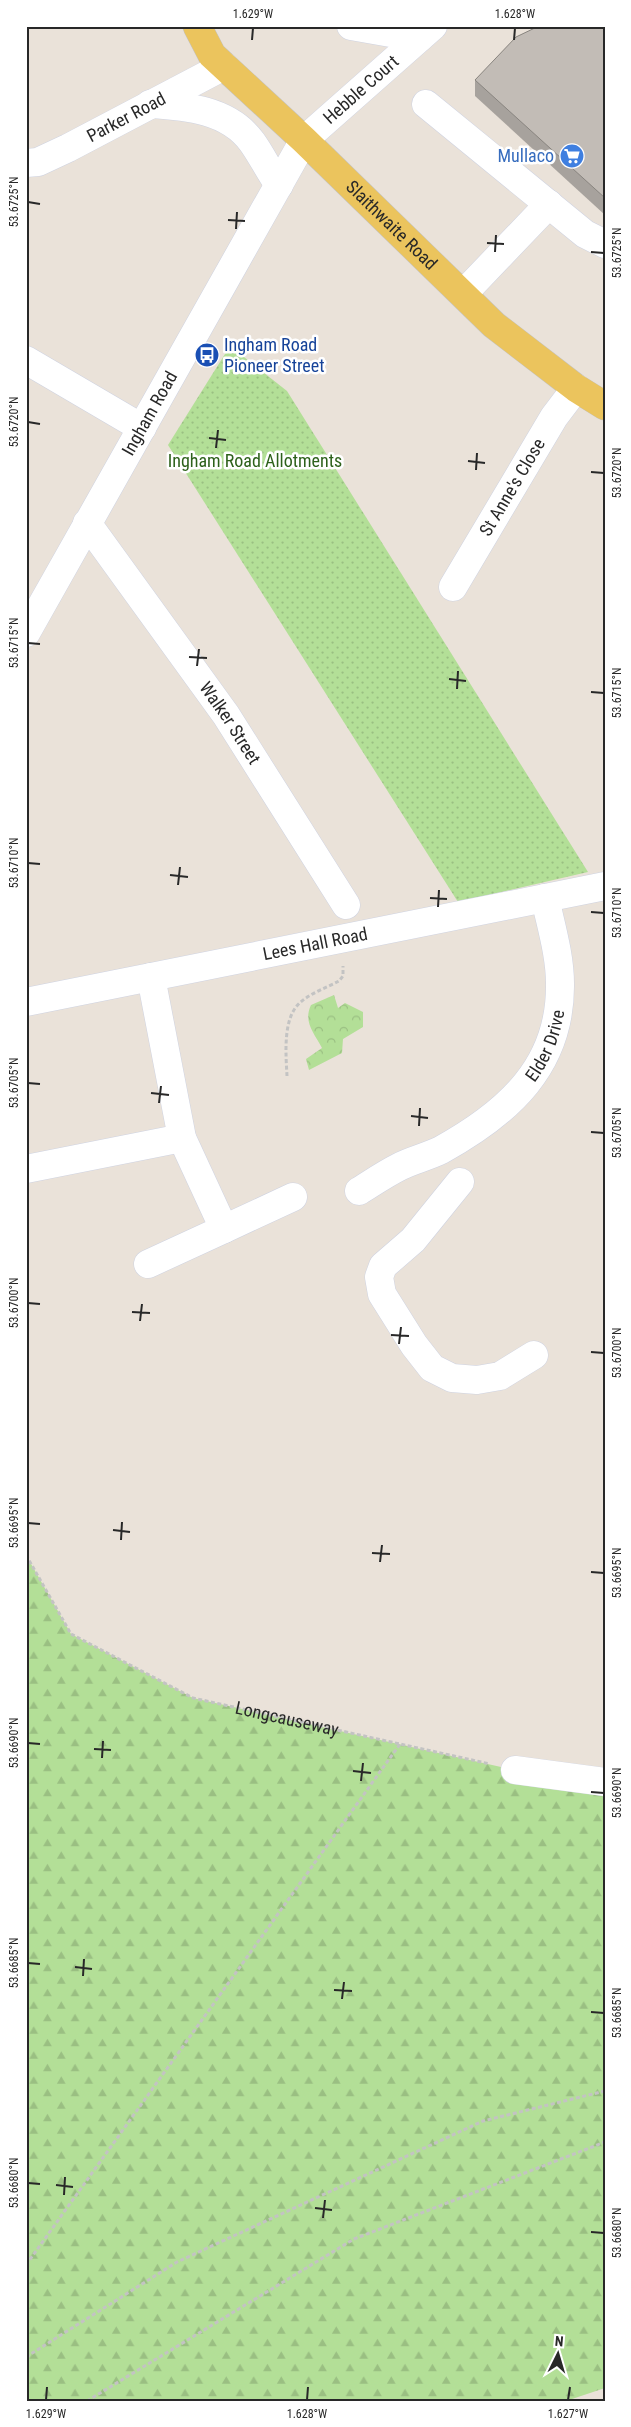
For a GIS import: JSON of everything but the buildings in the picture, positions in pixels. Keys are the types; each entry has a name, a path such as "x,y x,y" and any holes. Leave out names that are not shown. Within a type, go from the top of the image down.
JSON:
{"main road":[{"name":"Slaithwaite Road","path":"196,26 212,55 304,140 494,325 576,388 605,406"}],"street":[{"name":"Hebble Court","path":"351,26 426,32"},
{"name":"Hebble Court","path":"304,140 426,32"},
{"name":"Parker Road","path":"26,163 38,162 68,148 224,66"},
{"path":"150,104 184,106 214,114 237,126 252,142 279,185"},
{"path":"426,104 585,234 605,244"},
{"name":"Ingham Road","path":"26,633 304,140"},
{"path":"462,294 549,204"},
{"path":"26,360 142,428"},
{"name":"St Anne's Close","path":"453,587 554,418 576,388"},
{"name":"Walker Street","path":"87,523 226,715 346,904"},
{"name":"Lees Hall Road","path":"26,1002 605,886"},
{"name":"Elder Drive","path":"360,1191 399,1167 440,1150 502,1110 517,1096 535,1073 550,1045 556,1024 560,982 558,961 545,898"},
{"path":"151,977 182,1138 224,1229"},
{"path":"26,1169 182,1138"},
{"path":"440,1150 463,1185 413,1240 383,1266 379,1277 382,1294 410,1339 432,1368 452,1378 477,1380 500,1376 534,1355"},
{"path":"148,1264 293,1197"},
{"path":"515,1770 605,1782"}],"path":[{"path":"288,1076 285,1048 293,1014 296,1008 313,995 339,981 343,976 344,965 339,940"},
{"name":"Longcauseway","path":"26,1555 71,1634 193,1698 515,1770"},
{"path":"26,2265 400,1744"},
{"path":"26,2357 177,2262 483,2121 605,2091"},
{"path":"87,2401 354,2239 605,2142"}],"green space":[{"name":"Ingham Road Allotments","path":"230,346 287,391 588,872 458,902 168,445"},
{"path":"334,995 338,1008 345,1003 363,1012 363,1027 343,1039 342,1053 309,1070 306,1059 322,1048 310,1027 308,1017 311,1005"},
{"path":"26,1555 71,1634 193,1698 515,1770 605,1793 605,2388 566,2401 26,2401"}],"place":[{"name":"Mullaco","path":"572,156"},
{"name":"Ingham Road Pioneer Street","path":"207,355"}]}
